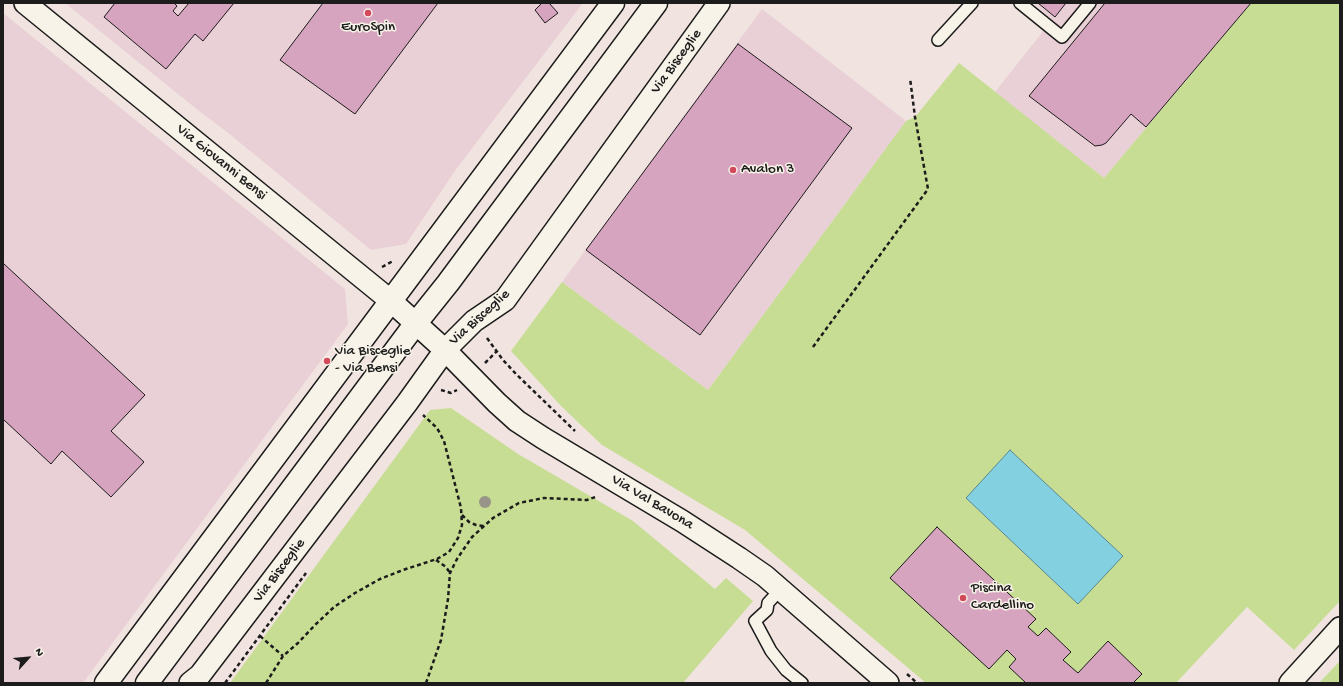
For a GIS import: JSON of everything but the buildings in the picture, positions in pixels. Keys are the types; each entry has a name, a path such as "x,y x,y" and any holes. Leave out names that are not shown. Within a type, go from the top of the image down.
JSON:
{"main road":[{"path":"106,683 613,3"},
{"path":"147,683 416,323 448,283 656,3"}],"street":[{"name":"Via Giovanni Bensi","path":"25,3 416,323"},
{"name":"Via Bisceglie","path":"190,683 205,669 407,403 445,350 474,321 505,300 719,3"},
{"name":"Via Val Bavona","path":"416,323 517,421 682,521 765,576 888,683"},
{"path":"1290,683 1340,628"}],"lane":[{"path":"938,40 972,3"},
{"path":"1020,3 1062,38 1090,3"},
{"path":"780,590 768,603 767,610 755,622 771,651 786,670 802,683"}],"path":[{"path":"813,347 928,189 915,117 910,78"},
{"path":"441,391 451,393 460,388"},
{"path":"266,683 283,656 334,607 355,593 403,570 435,560 449,552 458,538 462,525 462,514 444,441 437,428 418,410"},
{"path":"426,683 441,640 448,599 450,573 472,537 493,518 519,503 544,498 587,500 598,496"},
{"path":"462,514 469,522 484,526"},
{"path":"435,560 442,563 450,573"},
{"path":"254,632 283,656"}],"shaded area":[{"path":"65,3 583,3 457,168 406,244 371,250 227,132"},
{"path":"1034,3 1251,3 1104,178 995,92 1052,20"},
{"path":"762,9 906,121 708,390 562,282"},
{"path":"3,13 345,289 348,324 83,683 3,683"}],"green space":[{"path":"1251,3 1340,3 1340,601 1294,650 1247,607 1176,683 926,683 745,530 602,445 561,406 511,351 562,282 708,390 906,121 915,117 959,63 1104,178"},
{"path":"451,408 518,454 633,521 715,589 726,578 753,601 683,683 230,683 430,410"},
{"path":"1340,661 1340,683 1319,683"}],"water":[{"path":"1010,450 1123,556 1078,604 966,498"}],"place":[{"name":"EuroSpin","path":"368,13"},
{"name":"Avalon 3","path":"733,170"},
{"name":"Via Bisceglie - Via Bensi","path":"327,361"},
{"name":"Piscina Cardellino","path":"963,598"}]}
